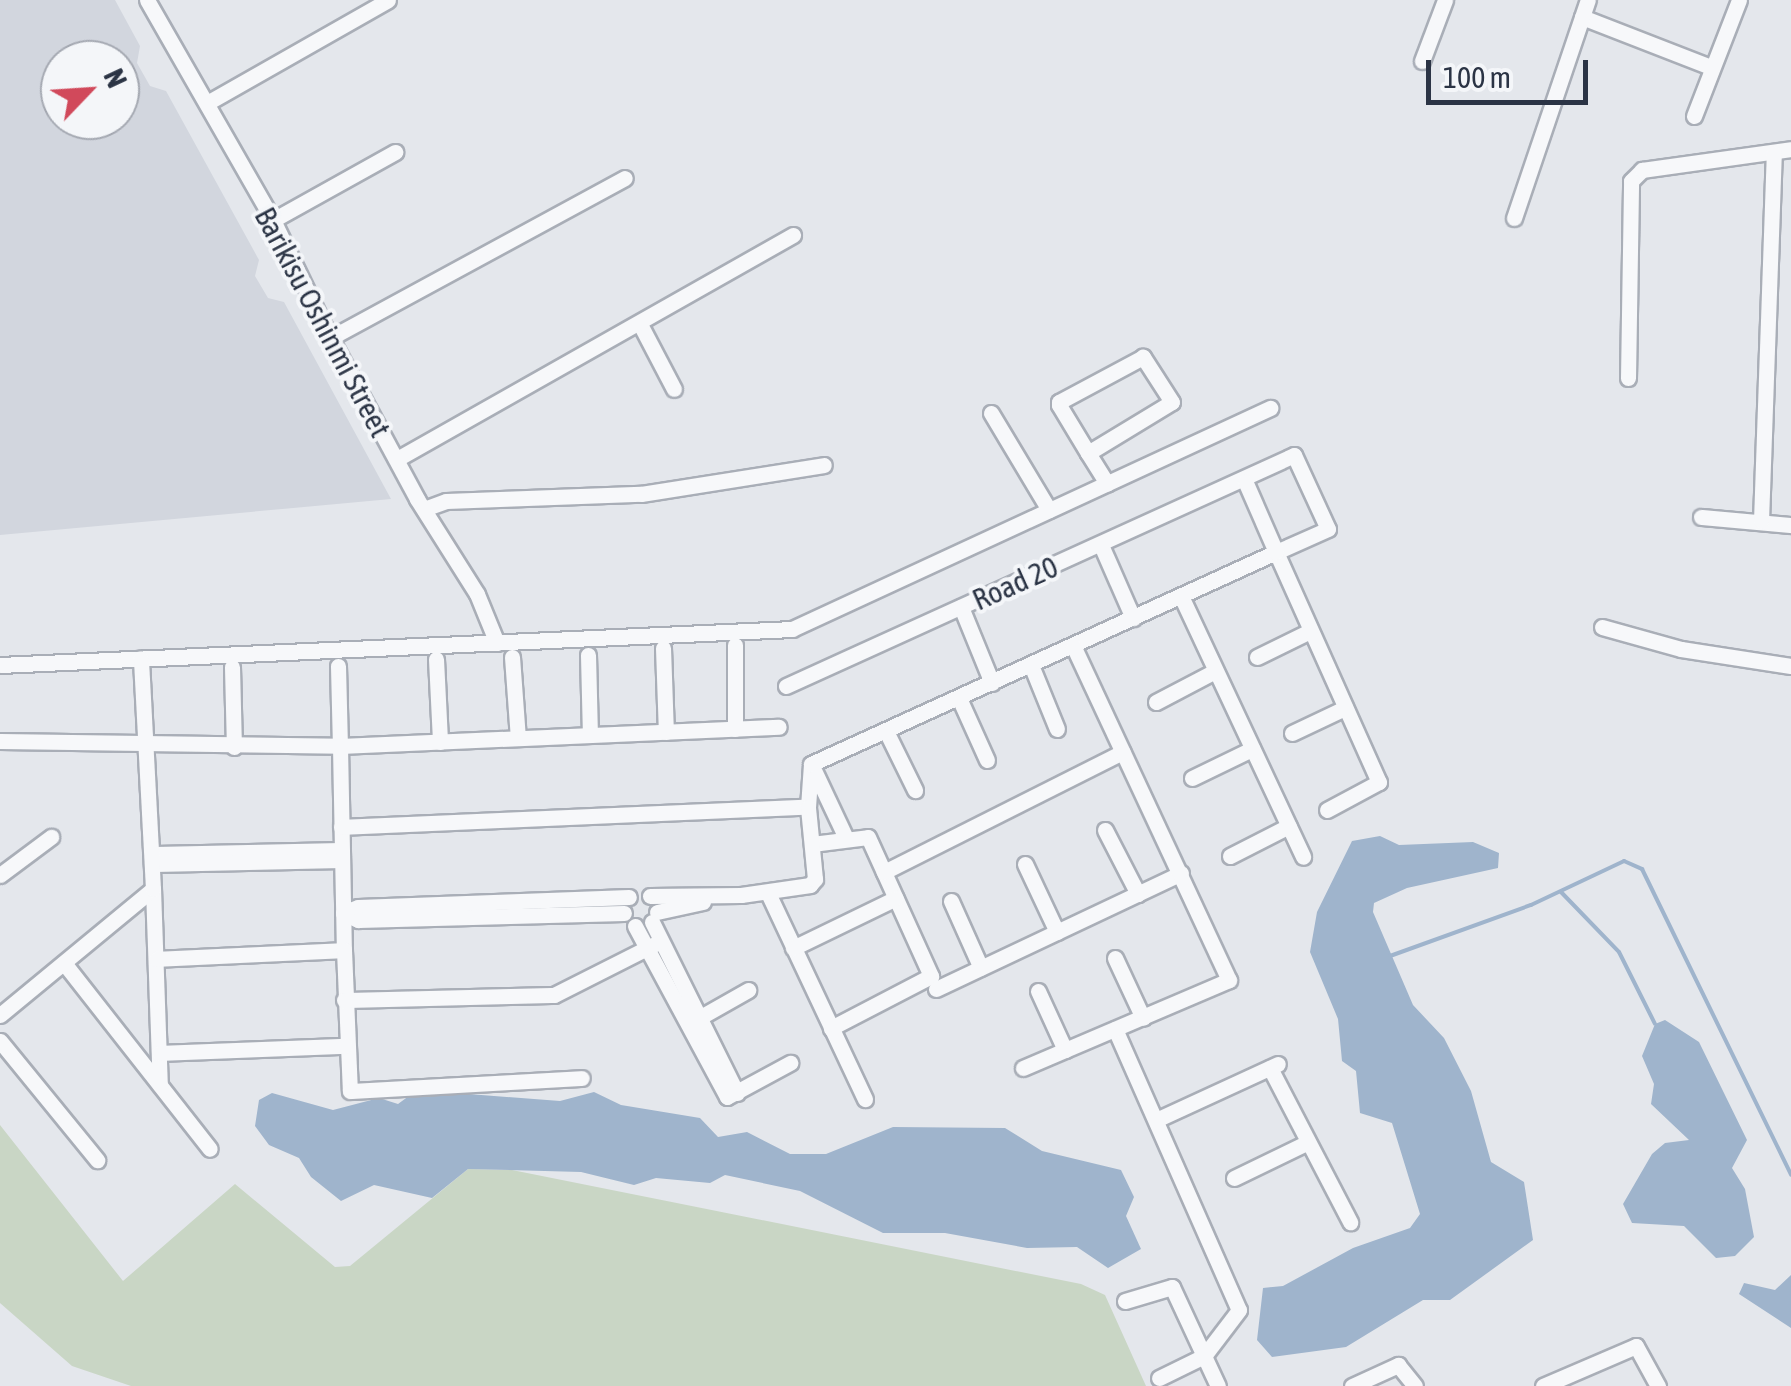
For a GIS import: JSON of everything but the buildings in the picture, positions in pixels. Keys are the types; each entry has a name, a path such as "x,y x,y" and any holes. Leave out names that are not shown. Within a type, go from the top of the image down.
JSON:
{"street":[{"name":"Barikisu Oshinmi Street","path":"147,0 274,220 332,337 498,642"},
{"path":"208,103 388,0"},
{"path":"1422,61 1445,0"},
{"path":"1514,218 1588,0"},
{"path":"1694,116 1740,0"},
{"path":"1582,18 1712,67"},
{"path":"1628,378 1632,181 1642,170 1783,151 1761,521"},
{"path":"274,220 395,152"},
{"path":"332,337 626,178"},
{"path":"397,459 641,326 793,235"},
{"path":"641,326 674,389"},
{"path":"1088,452 1172,402 1143,357 1059,402 1088,452 1107,483"},
{"path":"0,665 792,629 1270,408"},
{"path":"991,413 1049,510"},
{"name":"Road 20","path":"786,686 1245,481 1294,455 1328,529 1276,552"},
{"path":"424,509 446,502 640,494 824,465"},
{"path":"1245,481 1379,782 1327,810"},
{"path":"1700,517 1791,525"},
{"path":"1101,544 1133,618"},
{"path":"811,764 1276,552"},
{"path":"1180,596 1303,857"},
{"path":"960,607 992,683"},
{"path":"1602,627 1682,649 1791,666"},
{"path":"1257,657 1310,632"},
{"path":"734,728 736,645"},
{"path":"1024,1068 1229,980 1072,646"},
{"path":"664,648 666,732"},
{"path":"588,655 590,735"},
{"path":"142,658 154,859 160,1085"},
{"path":"436,658 440,742"},
{"path":"512,658 518,738"},
{"path":"1031,665 1057,729"},
{"path":"338,666 344,1046 348,1088 355,1092 582,1078"},
{"path":"232,667 234,747"},
{"path":"1156,702 1216,671"},
{"path":"959,698 987,760"},
{"path":"1292,733 1345,708"},
{"path":"0,741 122,740 146,748 340,746 779,727"},
{"path":"886,731 915,790"},
{"path":"1192,778 1252,749"},
{"path":"884,872 1123,752"},
{"path":"343,913 358,907 641,911 768,893 814,882 808,807 811,764"},
{"path":"811,764 844,836"},
{"path":"341,826 808,807"},
{"path":"1230,856 1289,826"},
{"path":"1105,830 1138,894"},
{"path":"812,844 865,834 930,976 831,1028"},
{"path":"0,875 52,837"},
{"path":"154,859 341,855"},
{"path":"1025,864 1057,932"},
{"path":"936,988 1181,874"},
{"path":"0,1015 153,889"},
{"path":"768,893 865,1099"},
{"path":"794,948 896,898"},
{"path":"951,900 981,968"},
{"path":"641,911 651,945 732,1095 790,1063"},
{"path":"344,1000 554,994 651,945"},
{"path":"156,959 344,950"},
{"path":"1115,958 1142,1018"},
{"path":"64,963 210,1149"},
{"path":"691,1022 748,990"},
{"path":"1038,991 1066,1050"},
{"path":"1116,1030 1239,1310 1204,1356 1158,1378"},
{"path":"0,1041 97,1160"},
{"path":"159,1053 344,1046"},
{"path":"1156,1120 1274,1066 1350,1222"},
{"path":"1234,1178 1308,1142"},
{"path":"1125,1301 1172,1286 1218,1386"},
{"path":"1543,1386 1636,1346 1658,1386"},
{"path":"1352,1386 1398,1365 1415,1386"}],"shaded area":[{"path":"0,0 115,0 137,40 40,40 40,140 140,140 140,68 150,86 166,91 259,260 255,276 268,298 284,302 391,499 0,535"}],"green space":[{"path":"0,1125 123,1281 235,1184 335,1267 350,1266 468,1169 512,1170 1081,1284 1105,1295 1146,1386 131,1386 72,1366 0,1303"}],"water":[{"path":"1380,836 1399,845 1473,842 1499,853 1498,868 1407,888 1374,903 1373,912 1413,1005 1444,1038 1471,1091 1491,1162 1524,1182 1533,1240 1450,1300 1423,1300 1346,1347 1272,1357 1257,1340 1263,1288 1283,1286 1353,1248 1410,1228 1420,1214 1392,1123 1360,1113 1356,1071 1342,1061 1338,1019 1310,952 1317,912 1352,841"},
{"path":"1665,1020 1699,1042 1747,1140 1732,1168 1745,1189 1754,1237 1735,1256 1716,1258 1684,1226 1632,1223 1623,1204 1652,1154 1665,1143 1689,1140 1651,1104 1654,1084 1642,1056 1655,1024"},
{"path":"417,1090 560,1101 594,1092 621,1105 700,1118 718,1137 747,1132 790,1154 826,1154 893,1127 1005,1128 1042,1151 1121,1170 1134,1197 1126,1216 1141,1249 1108,1268 1077,1247 1027,1248 945,1233 883,1233 800,1191 725,1175 710,1183 656,1178 634,1185 581,1172 468,1169 432,1198 374,1185 341,1201 311,1177 299,1158 269,1145 255,1126 259,1100 272,1093 333,1110 379,1098 398,1104"},
{"path":"1791,1275 1791,1328 1739,1294 1744,1283 1775,1290"}],"waterway":[{"path":"1390,956 1531,905 1624,861 1642,869 1791,1175"},
{"path":"1561,892 1619,952 1655,1024"}]}
